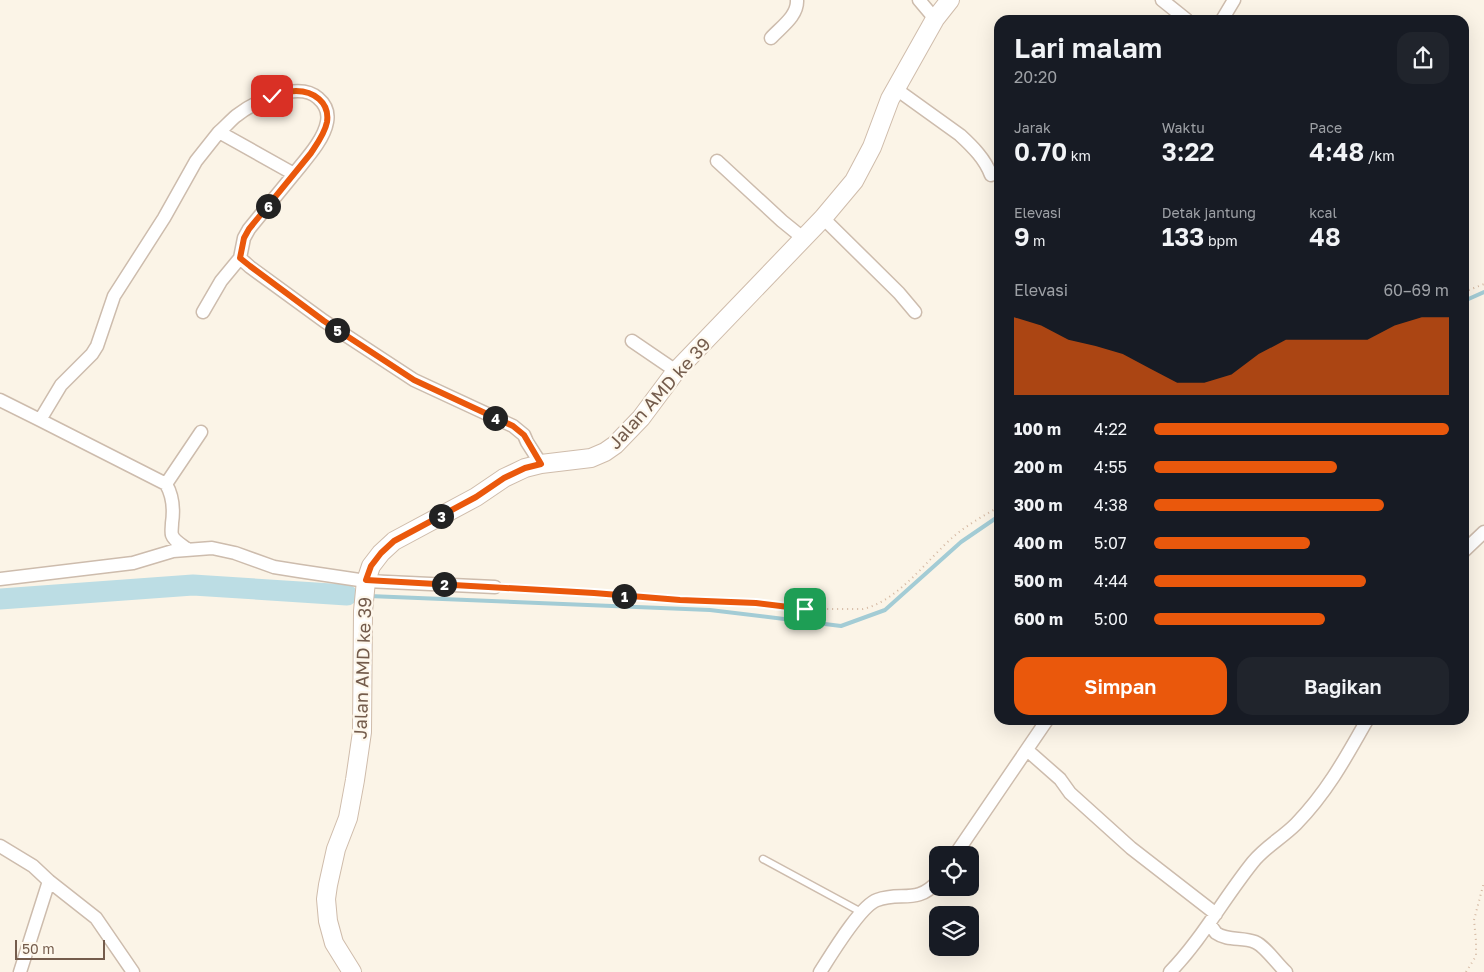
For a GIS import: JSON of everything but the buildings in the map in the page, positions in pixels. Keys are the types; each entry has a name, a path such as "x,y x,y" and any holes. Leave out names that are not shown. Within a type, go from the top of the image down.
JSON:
{"street":[{"path":"771,38 791,17 797,6 797,0"},
{"path":"919,0 935,19"},
{"name":"Jalan AMD ke 39","path":"352,972 334,942 328,921 326,899 336,849 348,818 362,732 363,611 366,580 371,566 394,541 476,497 504,478 525,468 541,464 591,458 616,445 641,418 676,371 764,281 823,218 854,181 872,147 890,99 935,19 950,0"},
{"path":"1162,0 1181,15"},
{"path":"1225,15 1234,0"},
{"path":"896,89 965,139 987,164 991,176"},
{"path":"40,420 61,385 92,354 102,336 114,296 164,218 196,161 219,132 237,115 272,96 294,91 315,95 322,101 327,110 327,123 320,140 249,229 244,238 240,258 221,281 203,312"},
{"path":"219,132 294,174"},
{"path":"717,161 803,238"},
{"path":"823,218 900,293 915,312"},
{"path":"240,258 324,321 414,380 513,426 524,435 541,464"},
{"path":"632,340 676,371"},
{"path":"0,400 166,484 172,499 171,534 175,540 187,549"},
{"path":"166,484 201,432"},
{"path":"1469,546 1484,532"},
{"path":"0,579 133,563 173,551 206,548 221,549 235,553 274,568 366,580 496,588"},
{"path":"961,846 1044,725"},
{"path":"1170,972 1188,952 1256,858 1296,824 1327,788 1364,725"},
{"path":"1027,750 1060,779 1070,793 1212,919 1216,932 1226,937 1254,941 1262,946 1286,972"},
{"path":"0,846 34,866 49,881 96,918 133,972"},
{"path":"20,972 49,881"},
{"path":"820,972 861,912 876,900 923,894 929,889"}],"lane":[{"path":"763,859 861,912"}],"path":[{"path":"1469,290 1484,284"},
{"path":"496,588 756,603 805,609 863,609 872,607 890,597 954,536 994,510"},
{"path":"1466,972 1476,956 1474,920 1484,882"}],"waterway":[{"path":"1469,299 1484,292"},
{"path":"369,596 710,610 841,626 885,610 961,542 994,519"},
{"path":"0,599 193,585 347,595"},
{"path":"347,595 359,596"}],"route":[{"path":"272,96 294,91 315,95 322,101 327,110 327,123 320,140 311,153 249,229 244,238 240,258 324,321 414,380 513,426 524,435 541,464 525,468 504,478 476,497 394,541 371,566 366,580 756,603 805,609"}]}
